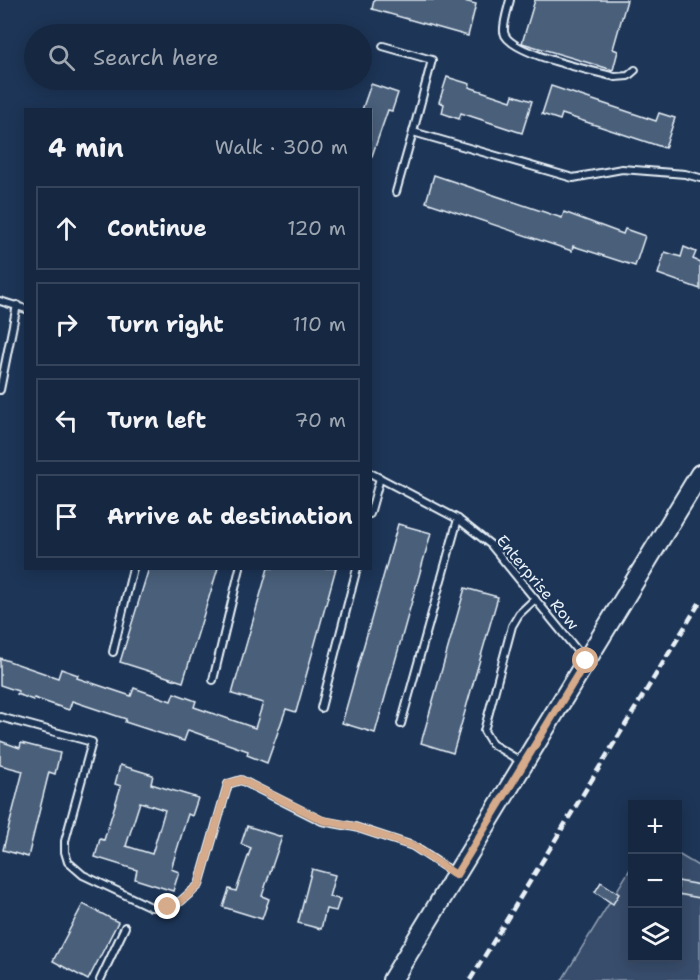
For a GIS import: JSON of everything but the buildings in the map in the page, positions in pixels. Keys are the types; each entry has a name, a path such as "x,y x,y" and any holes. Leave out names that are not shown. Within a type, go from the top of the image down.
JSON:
{"main road":[{"path":"392,980 700,474"}],"lane":[{"path":"510,0 504,31 507,39 521,50 615,77 628,76 635,70"},
{"path":"383,46 432,60 396,192"},
{"path":"413,132 573,178 622,169 685,174 700,181"},
{"path":"0,301 24,308"},
{"path":"0,390 17,305"},
{"name":"Enterprise Row","path":"372,474 459,519 490,545 586,661"},
{"path":"372,507 380,478"},
{"path":"401,724 459,519"},
{"path":"113,652 133,570"},
{"path":"213,680 240,570"},
{"path":"321,708 356,570"},
{"path":"524,763 492,744 484,731 512,626 519,614 535,599"},
{"path":"0,717 92,742 65,841 68,862 94,882 151,907 168,907 181,901 199,885 228,784 241,780 322,820 355,827 413,846 456,875"},
{"path":"99,980 125,927"}],"shaded area":[{"path":"682,856 700,867 700,980 562,980 628,873 628,962 682,962"}],"railway":[{"path":"470,980 700,602"}],"route":[{"path":"168,907 181,901 199,885 228,784 241,780 322,820 355,827 413,846 456,875 586,661"}]}
